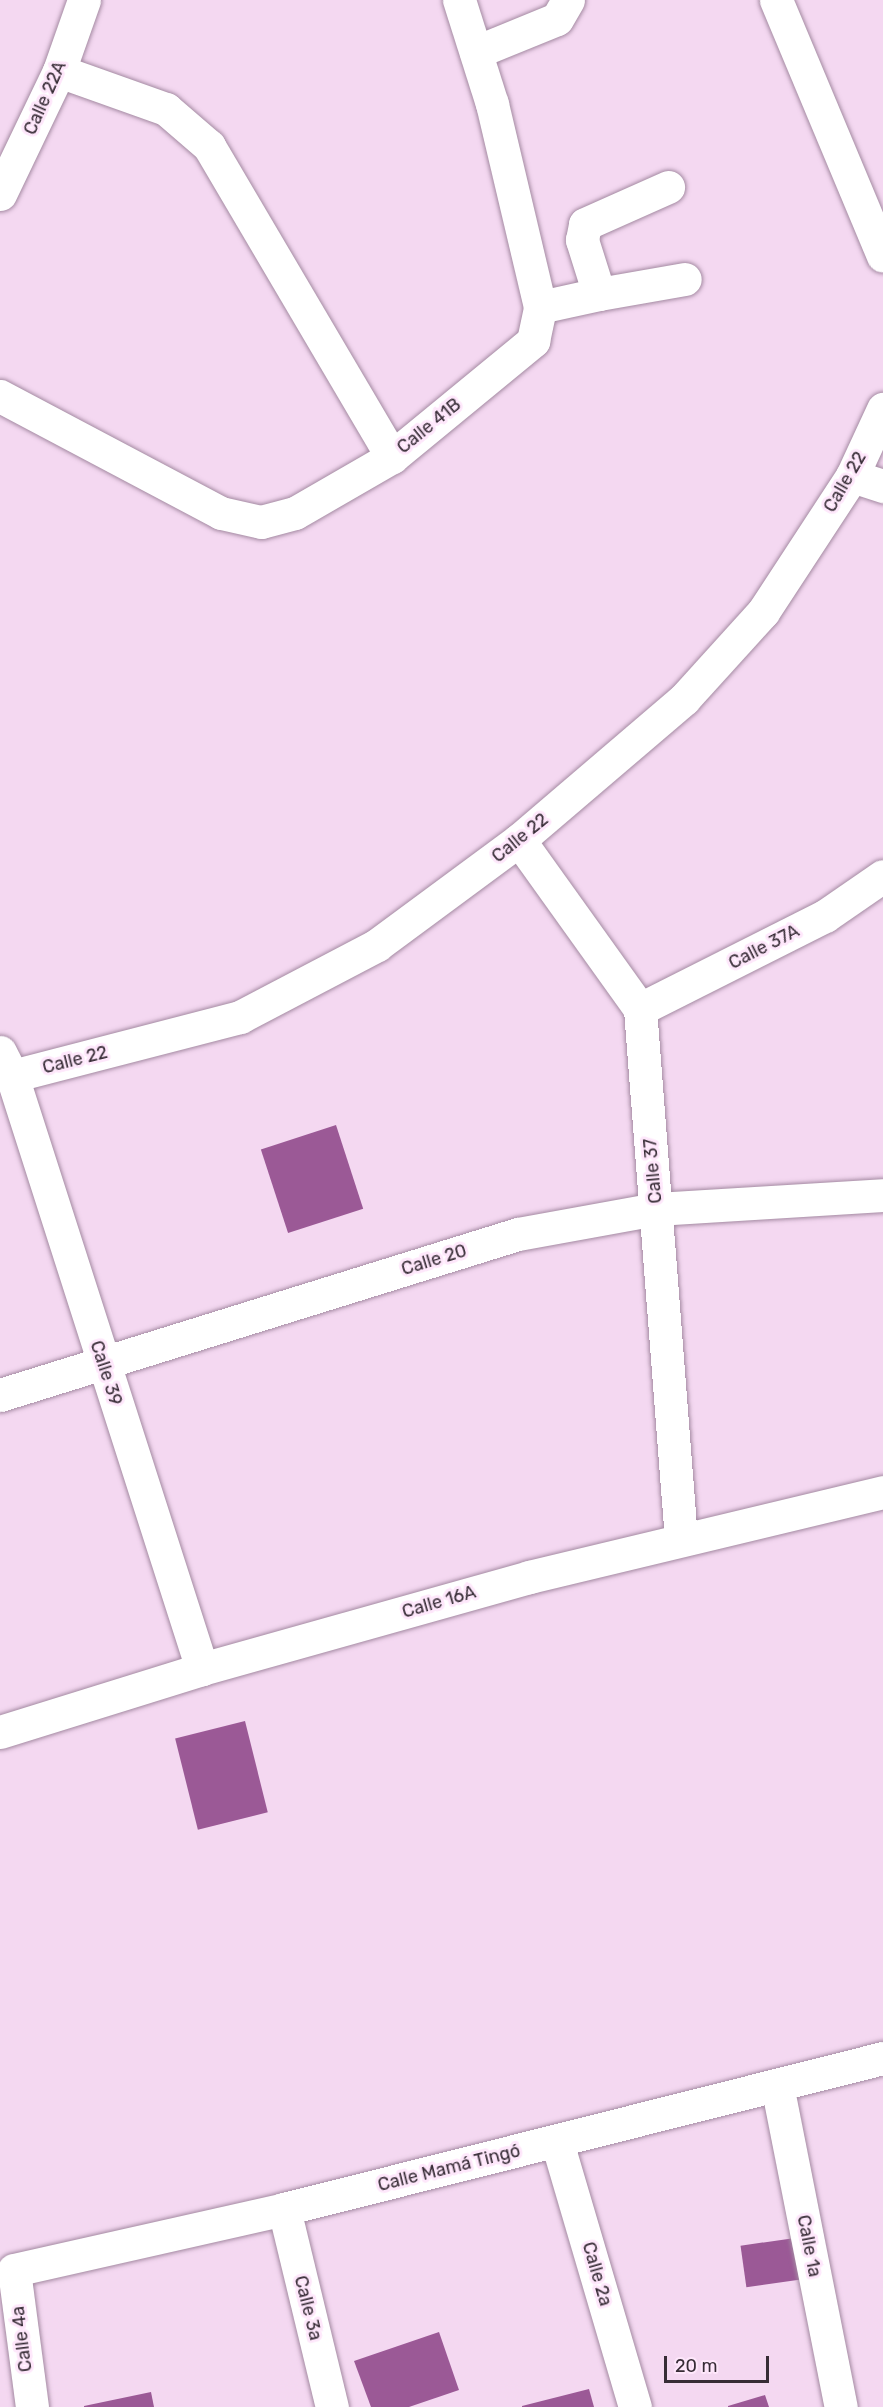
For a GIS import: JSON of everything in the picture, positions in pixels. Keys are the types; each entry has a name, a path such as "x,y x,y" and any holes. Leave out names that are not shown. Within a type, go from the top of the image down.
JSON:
{"street":[{"name":"Calle 22A","path":"0,194 59,71 84,0"},
{"name":"Calle 41B","path":"0,396 221,513 261,522 295,513 392,457 533,341 540,307 476,52 459,0"},
{"path":"476,52 557,19 568,0"},
{"path":"776,0 883,256"},
{"path":"59,71 166,109 209,146 392,457"},
{"path":"599,294 582,240 585,224 668,187"},
{"path":"540,307 686,279"},
{"name":"Calle 22","path":"6,1064 240,1017 377,945 519,840 684,699 763,612 852,476 883,409"},
{"path":"852,476 883,486"},
{"path":"519,840 640,1009"},
{"name":"Calle 37A","path":"640,1009 825,916 883,876"},
{"name":"Calle 37","path":"640,1009 681,1539"},
{"name":"Calle 39","path":"6,1064 202,1669"},
{"name":"Calle 20","path":"0,1395 518,1234 656,1209 883,1195"},
{"name":"Calle 16A","path":"0,1732 202,1669 681,1539 883,1492"},
{"name":"Calle Mamá Tingó","path":"14,2270 284,2209 883,2058"},
{"name":"Calle 1a","path":"777,2085 841,2407"},
{"name":"Calle 2a","path":"557,2142 635,2407"},
{"name":"Calle 3a","path":"284,2209 332,2407"},
{"name":"Calle 4a","path":"14,2270 33,2407"}],"building":[{"path":"336,1125 363,1209 288,1233 261,1149"},
{"path":"245,1721 268,1812 198,1830 175,1738"},
{"path":"795,2238 801,2280 746,2287 741,2246"},
{"path":"439,2332 459,2390 409,2407 371,2407 354,2361"},
{"path":"589,2389 594,2407 522,2407 522,2406"},
{"path":"151,2392 154,2407 84,2407 84,2406"},
{"path":"765,2395 769,2407 728,2407 728,2406"}]}
